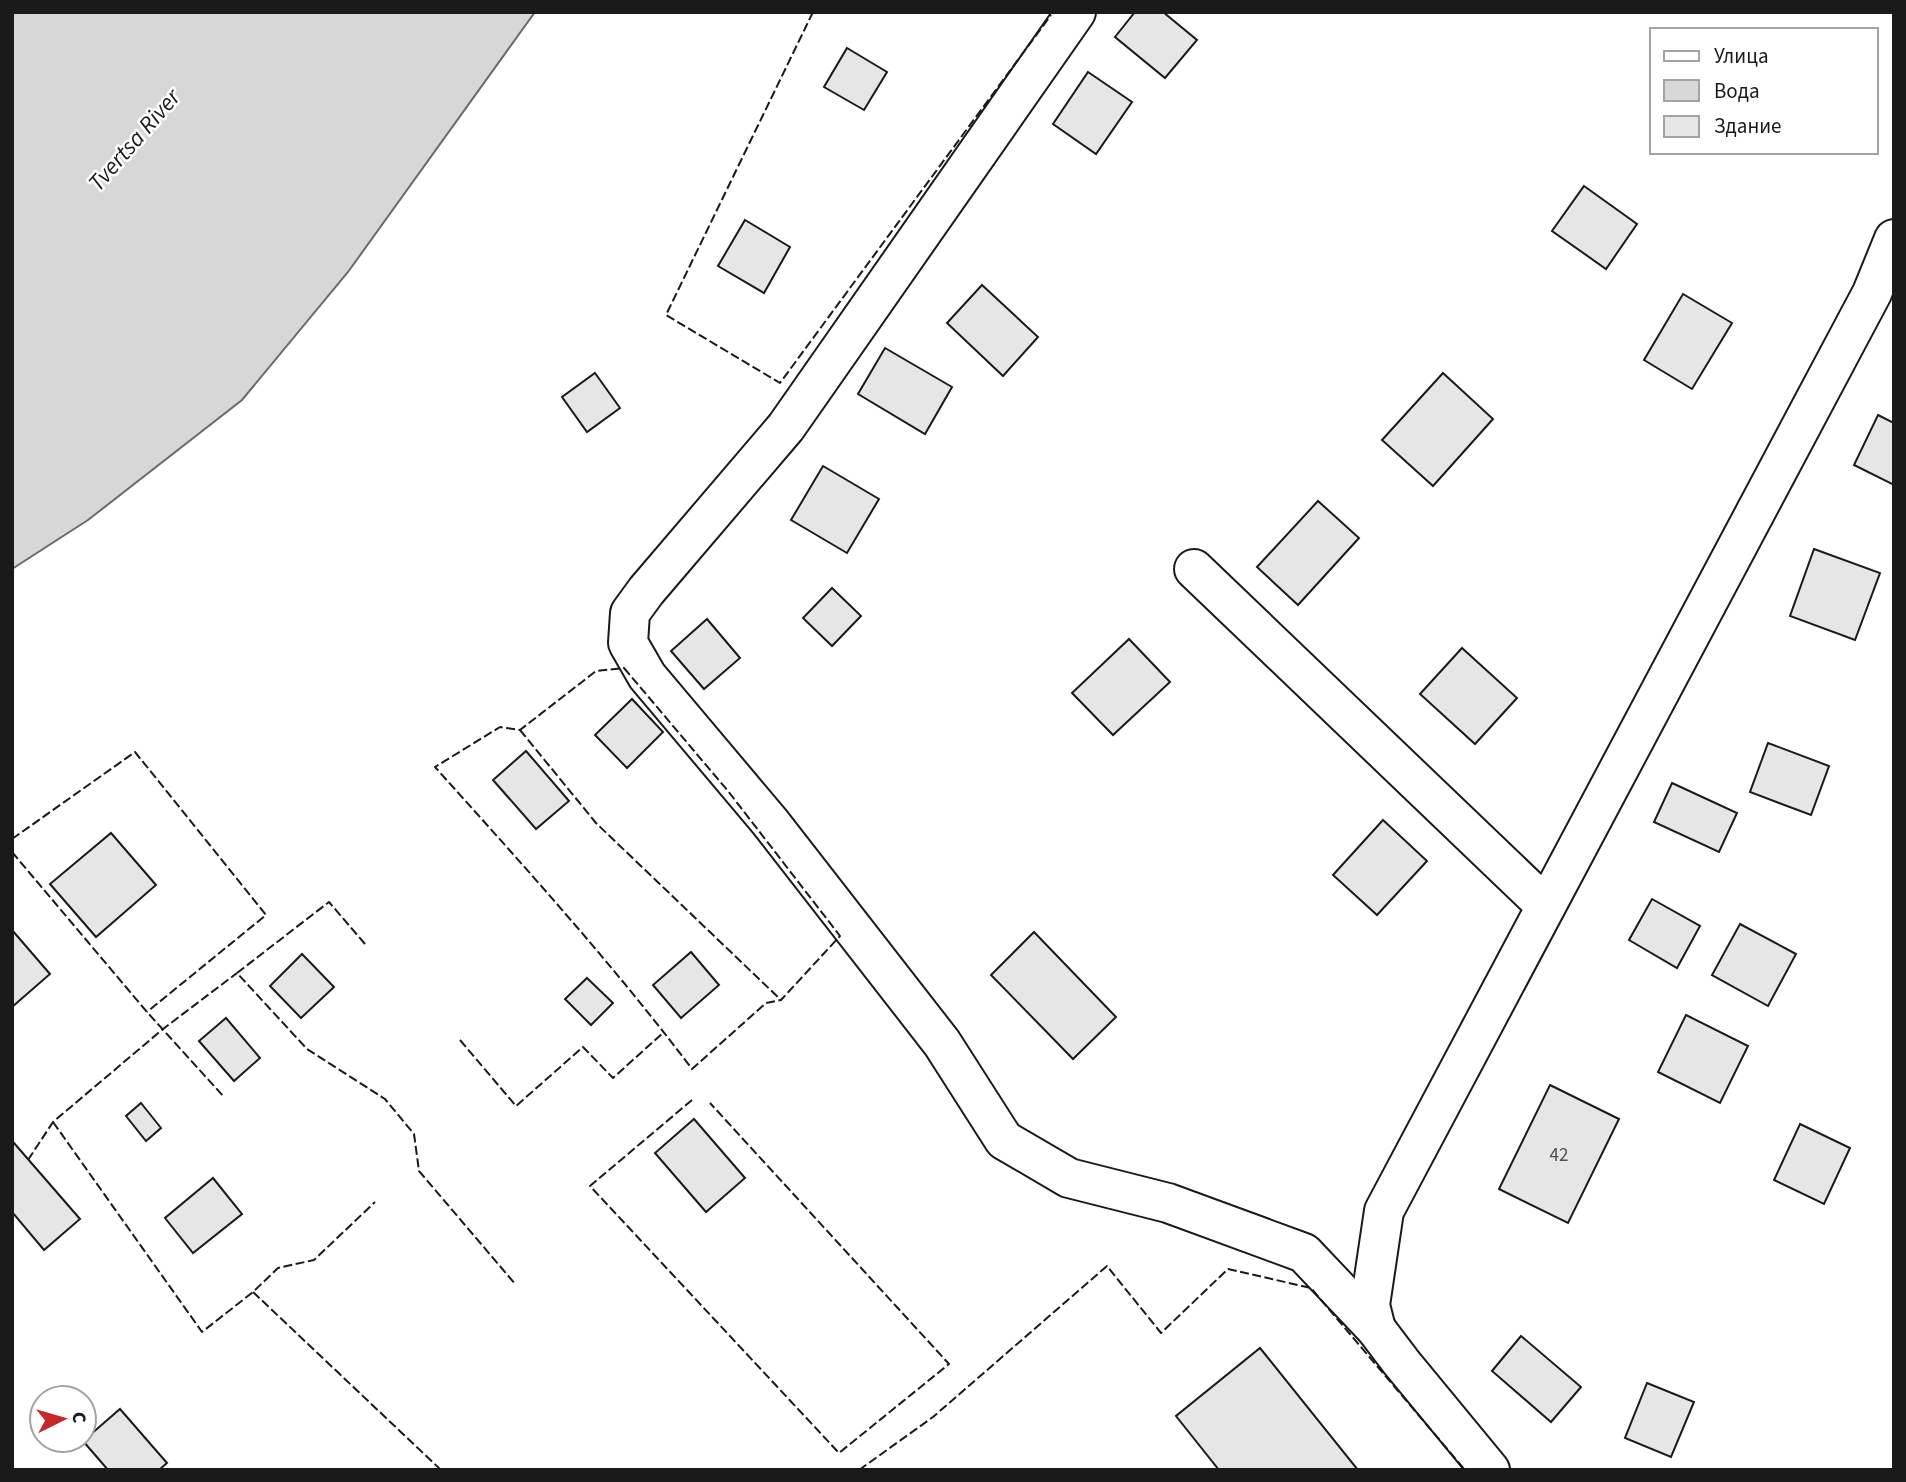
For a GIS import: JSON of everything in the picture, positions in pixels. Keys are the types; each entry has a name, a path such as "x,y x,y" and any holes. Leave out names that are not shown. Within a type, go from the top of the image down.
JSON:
{"street":[{"path":"1076,12 786,427 630,612 628,643 647,676 770,822 942,1043 1004,1140 1069,1178 1168,1203 1304,1253 1376,1329 1490,1470"},
{"path":"1376,1329 1370,1305 1384,1210 1865,305 1894,239"},
{"path":"1194,569 1546,906"}],"water":[{"name":"Tvertsa River","path":"12,12 535,12 348,272 242,400 88,520 12,569"}],"building":[{"path":"1135,12 1163,12 1197,40 1165,78 1115,37"},
{"path":"847,48 887,72 864,110 824,87"},
{"path":"1088,72 1132,102 1096,154 1053,124"},
{"path":"1584,186 1637,224 1606,269 1552,231"},
{"path":"745,220 790,247 764,293 718,266"},
{"path":"982,285 1038,337 1003,376 947,323"},
{"path":"1683,294 1732,323 1692,389 1644,360"},
{"path":"885,348 952,387 925,434 858,394"},
{"path":"595,373 620,408 587,432 562,397"},
{"path":"1443,373 1493,419 1433,486 1382,440"},
{"path":"1878,415 1894,423 1894,485 1854,465"},
{"path":"823,466 879,499 847,553 791,520"},
{"path":"1318,501 1359,538 1298,605 1257,567"},
{"path":"1814,549 1880,573 1855,640 1790,616"},
{"path":"832,588 861,616 832,646 803,618"},
{"path":"707,619 740,658 704,689 671,651"},
{"path":"1129,639 1170,682 1113,735 1072,693"},
{"path":"1462,648 1517,698 1475,744 1420,694"},
{"path":"632,699 663,732 627,768 595,735"},
{"path":"1768,743 1829,766 1811,815 1750,792"},
{"path":"526,751 569,801 536,829 493,780"},
{"path":"1672,783 1737,813 1719,852 1654,822"},
{"path":"1383,820 1427,861 1377,915 1333,875"},
{"path":"111,833 156,885 96,937 50,884"},
{"path":"1652,899 1700,926 1677,968 1629,940"},
{"path":"1740,924 1796,954 1768,1006 1712,975"},
{"path":"12,930 50,974 12,1007"},
{"path":"1034,932 1116,1017 1073,1059 991,975"},
{"path":"691,952 719,985 681,1018 653,985"},
{"path":"302,954 334,987 301,1018 270,986"},
{"path":"587,978 613,1003 591,1025 565,999"},
{"path":"1686,1015 1748,1046 1720,1103 1658,1072"},
{"path":"226,1018 260,1058 234,1081 199,1041"},
{"path":"1550,1085 1619,1119 1568,1223 1499,1189"},
{"path":"141,1103 161,1128 146,1141 126,1116"},
{"path":"694,1119 745,1178 706,1212 655,1153"},
{"path":"1800,1124 1850,1148 1824,1204 1774,1180"},
{"path":"14,1143 80,1219 44,1250 12,1212"},
{"path":"213,1178 242,1214 193,1253 165,1218"},
{"path":"1521,1336 1581,1387 1551,1422 1492,1371"},
{"path":"1260,1348 1358,1470 1219,1470 1176,1416"},
{"path":"1647,1383 1694,1402 1671,1457 1625,1438"},
{"path":"120,1409 167,1463 159,1470 108,1470 94,1454 98,1454 98,1428"}],"fence":[{"path":"813,12 666,315 780,383 1051,15"},
{"path":"624,668 728,791 840,936 781,1000 766,1003 692,1069 599,953 435,767 500,727 520,730 596,671 624,668"},
{"path":"520,730 596,823 781,1000"},
{"path":"12,839 135,752 266,915 147,1012"},
{"path":"12,852 147,1012 224,1097"},
{"path":"365,944 329,902 237,973 307,1049 385,1099 414,1134 419,1171 516,1285"},
{"path":"28,1160 53,1122 163,1029 237,973"},
{"path":"460,1040 516,1106 583,1047 613,1078 664,1032"},
{"path":"692,1100 590,1186 839,1453 949,1364 710,1103"},
{"path":"53,1122 202,1332 253,1292 278,1268 314,1260 375,1202"},
{"path":"859,1470 933,1417 1107,1266 1161,1333 1228,1269 1311,1288 1465,1470"},
{"path":"253,1292 441,1470"}]}
